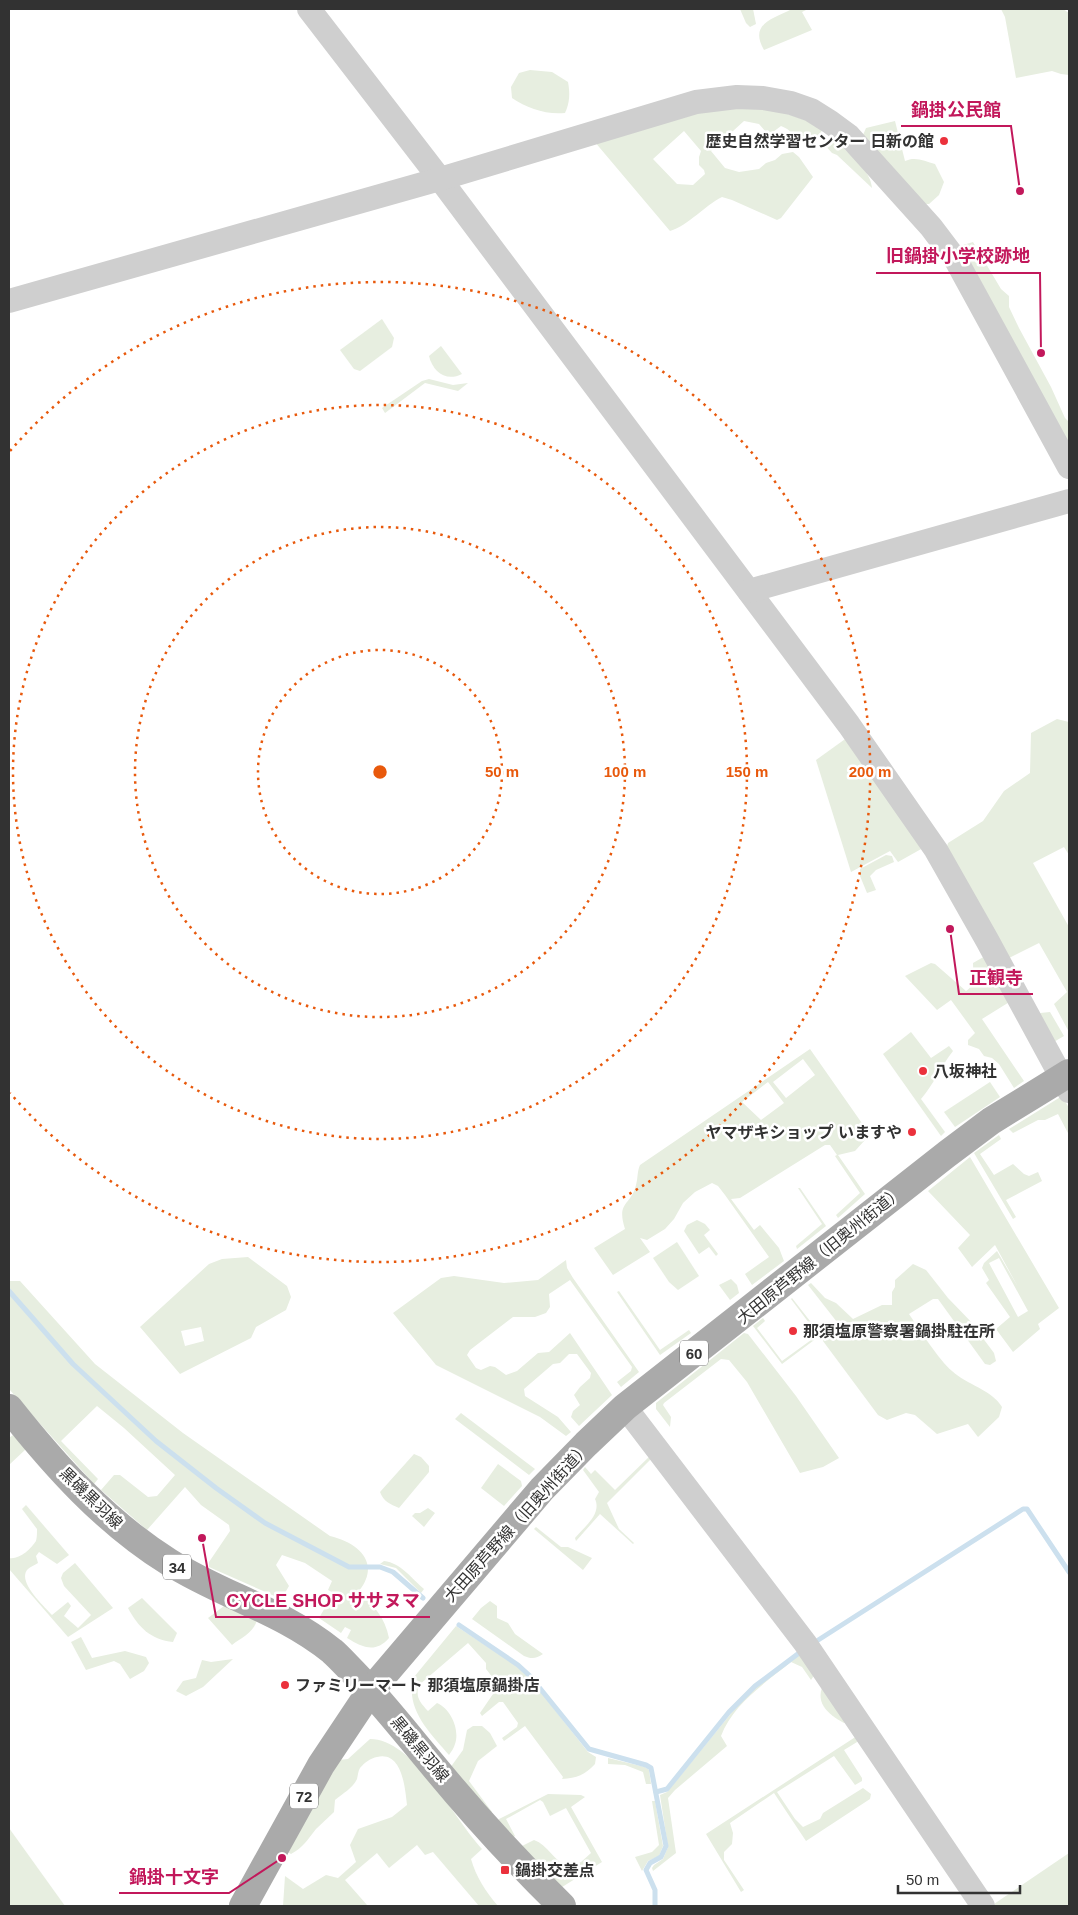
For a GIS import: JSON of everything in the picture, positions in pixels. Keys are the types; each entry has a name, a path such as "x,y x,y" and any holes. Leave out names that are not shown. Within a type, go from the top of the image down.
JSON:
{"main road":[{"name":"大田原芦野線（旧奥州街道）","path":"243,1906 321,1765 371,1690 542,1490 586,1444 625,1407 947,1154 991,1122 1067,1080"},
{"name":"黒磯黒羽線","path":"9,1408 72,1482 127,1532 169,1562 211,1585 277,1615 332,1651 371,1690 464,1803 499,1842 562,1906"}],"street":[{"path":"309,9 440,179 849,725 936,850 1067,1080"},
{"path":"9,301 440,179 696,102 737,97 763,98 791,103 824,118 849,136 931,227 956,260 1069,467"},
{"path":"749,592 1069,501"},
{"path":"625,1407 805,1643 983,1906"}],"shaded area":[{"path":"740,9 753,9 756,24 750,27 746,23"},
{"path":"792,9 808,9 802,12 812,30 764,50 759,34 761,28 765,23"},
{"path":"1001,9 1063,9 1069,13 1069,75 1052,71 1016,78 1005,17"},
{"path":"530,70 552,72 568,82 569,98 565,113 537,110 512,98 511,87 519,73"},
{"path":"762,105 822,126 821,134 813,140 803,142 781,126 773,132 766,132 759,124 744,121 711,151 725,168 739,172 759,169 782,154 793,152 799,157 813,177 781,218 777,220 722,197 684,224 670,231 594,141 686,109","holes":["684,131 701,151 699,165 705,174 693,185 677,184 653,159"]},
{"path":"895,121 905,161 916,159 935,164 944,182 939,195 929,204 920,204 863,135 866,128"},
{"path":"831,140 836,141 858,162 868,175 872,188 824,144"},
{"path":"973,242 1001,289 1009,296 1009,307 1019,328 1051,387 1065,418 1069,422 1069,450 960,250 963,245"},
{"path":"382,319 394,338 392,347 360,371 354,369 340,350"},
{"path":"441,346 462,374 451,377 446,376 434,367 429,356"},
{"path":"429,379 453,385 468,383 458,391 425,383 385,413 382,408 422,381"},
{"path":"1057,719 1069,722 1069,855 1064,847 1033,863 1069,927 1069,1032 1054,1004 1067,992 1039,943 1007,959 946,850 948,843 983,821 1004,791 1030,773 1031,733"},
{"path":"848,737 923,848 898,862 890,851 851,872 816,760"},
{"path":"886,855 892,856 894,862 876,870 870,876 876,890 867,893 860,876 860,869"},
{"path":"987,955 1011,1001 982,1019 1024,1081 1014,1088 999,1064 992,1058 984,1056 979,1049 968,1045 968,1040 975,1033 951,1000 937,1010 905,976 931,963 935,964 966,991 973,982 973,963"},
{"path":"1050,1012 1064,1036 1052,1043 1040,1013"},
{"path":"911,1032 931,1058 949,1046 953,1051 921,1099 945,1132 941,1136 883,1054"},
{"path":"810,1049 866,1129 865,1140 855,1151 838,1155 865,1194 838,1218 836,1215 860,1193 835,1156 837,1155 830,1145 825,1145 740,1198 731,1199 754,1230 760,1225 779,1248 784,1261 752,1285 745,1274 769,1257 725,1195 718,1186 712,1183 695,1192 683,1203 674,1219 665,1229 647,1240 640,1238 650,1252 613,1275 594,1248 625,1229 623,1208 634,1192 640,1165","holes":["803,1059 815,1075 786,1098 773,1082","768,1082 784,1103 761,1120 742,1102"]},
{"path":"990,1082 1000,1097 955,1127 944,1112"},
{"path":"1062,1096 1069,1108 1069,1135 1058,1114 1045,1120 1038,1120 1013,1133 1009,1129"},
{"path":"999,1135 1001,1139 980,1154 994,1175 1013,1164 1029,1176 1038,1172 1042,1181 1006,1200 1016,1217 1013,1219 974,1153"},
{"path":"970,1157 1059,1308 1038,1324 1040,1329 1013,1352 996,1329 1010,1317 986,1283 989,1280 982,1268 984,1263 997,1251 1018,1287 995,1245 972,1267 958,1248 970,1235 928,1191","holes":["999,1258 1028,1311 1018,1317 989,1263"]},
{"path":"798,1188 800,1188 826,1226 797,1249 796,1246 822,1224"},
{"path":"697,1220 705,1224 710,1230 704,1235 718,1254 716,1256 709,1247 699,1254 684,1231 687,1225"},
{"path":"677,1242 699,1276 678,1290 669,1282 653,1258"},
{"path":"248,1257 287,1286 291,1297 286,1310 256,1327 251,1338 180,1374 140,1327 209,1264 222,1259","holes":["201,1327 204,1341 185,1346 181,1331"]},
{"path":"566,1260 567,1268 573,1278 639,1372 621,1387 617,1382 631,1371 632,1367 570,1280 549,1294 550,1307 546,1313 535,1317 513,1317 470,1350 467,1355 476,1368 481,1370 490,1366 495,1367 506,1375 517,1371 538,1353 549,1352 570,1333 612,1395 579,1426 571,1417 573,1411 580,1405 574,1395 590,1378 591,1373 577,1354 569,1354 560,1363 553,1364 524,1389 525,1396 558,1417 571,1432 566,1436 540,1417 436,1365 393,1313 441,1278 454,1276 504,1283 538,1280"},
{"path":"913,1264 926,1270 948,1298 977,1328 994,1353 996,1361 990,1365 985,1364 938,1299 933,1299 909,1314 929,1344 947,1366 958,1376 992,1396 1002,1407 999,1417 978,1437 968,1424 937,1434 915,1415 906,1413 887,1420 878,1415 823,1341 825,1332 837,1322 808,1285 811,1283 825,1298 836,1303 853,1319 882,1305 892,1305 892,1292 895,1287 895,1280"},
{"path":"731,1279 737,1285 739,1293 730,1300 719,1285"},
{"path":"9,1281 20,1281 95,1364 183,1433 330,1536 358,1549 364,1556 368,1572 359,1591 374,1606 385,1624 389,1638 379,1646 363,1646 347,1638 351,1630 345,1627 341,1633 319,1618 330,1599 333,1602 341,1597 328,1590 332,1581 305,1563 282,1555 276,1565 289,1586 282,1598 209,1567 209,1562 230,1531 229,1525 201,1505 185,1487 147,1530 101,1490 114,1475 120,1475 148,1497 157,1496 175,1475 97,1406 61,1441 98,1479 94,1484 9,1389"},
{"path":"619,1291 660,1350 689,1330 691,1333 660,1355 617,1292"},
{"path":"792,1298 821,1335 782,1364 753,1326 763,1318 765,1321 757,1328 782,1361 818,1335"},
{"path":"744,1333 748,1334 796,1396 839,1458 823,1467 800,1473 747,1382 729,1360 721,1359 664,1403 663,1405 671,1417 670,1427 656,1409 656,1403"},
{"path":"461,1413 535,1469 529,1475 455,1419"},
{"path":"13,1435 26,1449 9,1465 9,1438"},
{"path":"414,1454 421,1457 429,1466 429,1472 399,1508 385,1500 380,1492"},
{"path":"651,1455 653,1457 607,1503 619,1529 634,1543 600,1514 576,1541 575,1538 594,1515 597,1505 595,1499 599,1492 583,1470 585,1467 591,1474 595,1470 615,1490"},
{"path":"498,1464 521,1481 522,1486 504,1506 481,1488"},
{"path":"26,1505 69,1555 57,1564 39,1552 36,1556 38,1563 28,1569 25,1574 32,1593 52,1615 68,1602 71,1606 64,1616 78,1628 91,1615 64,1586 61,1578 63,1573 75,1563 113,1608 68,1637 9,1569 9,1558 17,1557 24,1553 36,1541 37,1529 22,1509"},
{"path":"428,1508 435,1513 424,1527 412,1516"},
{"path":"536,1527 561,1547 568,1547 592,1558 583,1570 534,1529"},
{"path":"384,1561 396,1565 406,1572 424,1589 421,1593 396,1568 380,1564"},
{"path":"142,1598 177,1633 173,1642 158,1639 136,1621 128,1608"},
{"path":"490,1601 497,1606 497,1618 508,1623 515,1634 543,1654 534,1658 524,1656 472,1619"},
{"path":"228,1603 257,1619 254,1628 232,1645 208,1618"},
{"path":"456,1626 517,1666 528,1676 588,1752 596,1757 595,1764 591,1768 580,1775 562,1779 563,1777 525,1726 504,1741 502,1738 517,1727 518,1723 503,1702 499,1702 482,1716 480,1713 493,1694 497,1683 486,1669 486,1663 468,1643 419,1685 418,1689 419,1699 428,1711 437,1703 446,1710 453,1720 456,1738 454,1747 449,1755 427,1729 416,1710 412,1688 414,1677"},
{"path":"81,1637 92,1658 125,1651 146,1657 149,1663 144,1671 130,1679 120,1664 114,1661 86,1670 71,1642"},
{"path":"803,1651 817,1671 811,1680 802,1667 791,1662 761,1686 742,1704 726,1724 721,1736 727,1746 668,1798 676,1853 653,1871 652,1868 663,1859 668,1847 660,1795 667,1792 733,1711 756,1687"},
{"path":"233,1659 203,1687 186,1696 176,1691 183,1681 196,1678 202,1660 211,1662"},
{"path":"825,1682 850,1719 844,1723 827,1711 821,1701"},
{"path":"473,1726 482,1726 490,1733 497,1746 478,1761 469,1781 492,1812 489,1813 450,1768 463,1750 467,1730"},
{"path":"860,1734 862,1739 844,1750 862,1778 862,1781 855,1785 834,1756 777,1792 795,1819 803,1827 820,1819 823,1813 863,1788 871,1794 870,1799 806,1841 774,1793 730,1823 733,1833 732,1844 724,1852 724,1860 744,1890 741,1892 706,1834"},
{"path":"370,1739 386,1742 402,1752 432,1783 482,1849 471,1859 482,1884 498,1906 479,1906 433,1852 425,1855 417,1845 389,1868 377,1853 345,1880 366,1906 283,1906 285,1876 303,1889 326,1875 338,1878 356,1862 350,1845 358,1829 392,1817 407,1805 401,1772 397,1765 392,1759 385,1757 375,1758 360,1768 353,1785 335,1800 334,1812 302,1846 291,1854 283,1849 339,1760 348,1759"},
{"path":"608,1758 645,1767 649,1770 651,1784 646,1784 643,1772 625,1765 608,1764"},
{"path":"548,1794 581,1795 585,1797 571,1807 602,1862 559,1889 518,1848 534,1840 543,1845 568,1867 581,1862 591,1853 566,1808 550,1816 540,1800 506,1819 515,1836 510,1840 496,1823 499,1819"},
{"path":"652,1801 655,1801 663,1846 659,1856 648,1861 642,1871 635,1857 652,1852 659,1845"},
{"path":"9,1828 65,1906 9,1906"},
{"path":"1069,1853 1069,1906 995,1906 994,1904"}],"waterway":[{"path":"9,1291 73,1364 156,1441 216,1488 265,1523 349,1567 380,1567 393,1572 423,1598"},
{"path":"812,1644 1023,1509 1027,1509 1069,1572"},
{"path":"459,1625 518,1665 530,1676 589,1749 651,1768 666,1846 661,1857 650,1863 646,1870 655,1890 655,1906"},
{"path":"656,1792 667,1789 729,1712 755,1686 803,1650"}],"place":[{"name":"歴史自然学習センター 日新の館","path":"944,141"},
{"name":"鍋掛公民館","path":"1020,191"},
{"name":"旧鍋掛小学校跡地","path":"1041,353"},
{"name":"正観寺","path":"950,929"},
{"name":"八坂神社","path":"923,1071"},
{"name":"ヤマザキショップ いますや","path":"912,1132"},
{"name":"那須塩原警察署鍋掛駐在所","path":"793,1331"},
{"name":"CYCLE SHOP ササヌマ","path":"202,1538"},
{"name":"ファミリーマート 那須塩原鍋掛店","path":"285,1685"},
{"name":"鍋掛十文字","path":"282,1858"},
{"name":"鍋掛交差点","path":"505,1870"}]}
